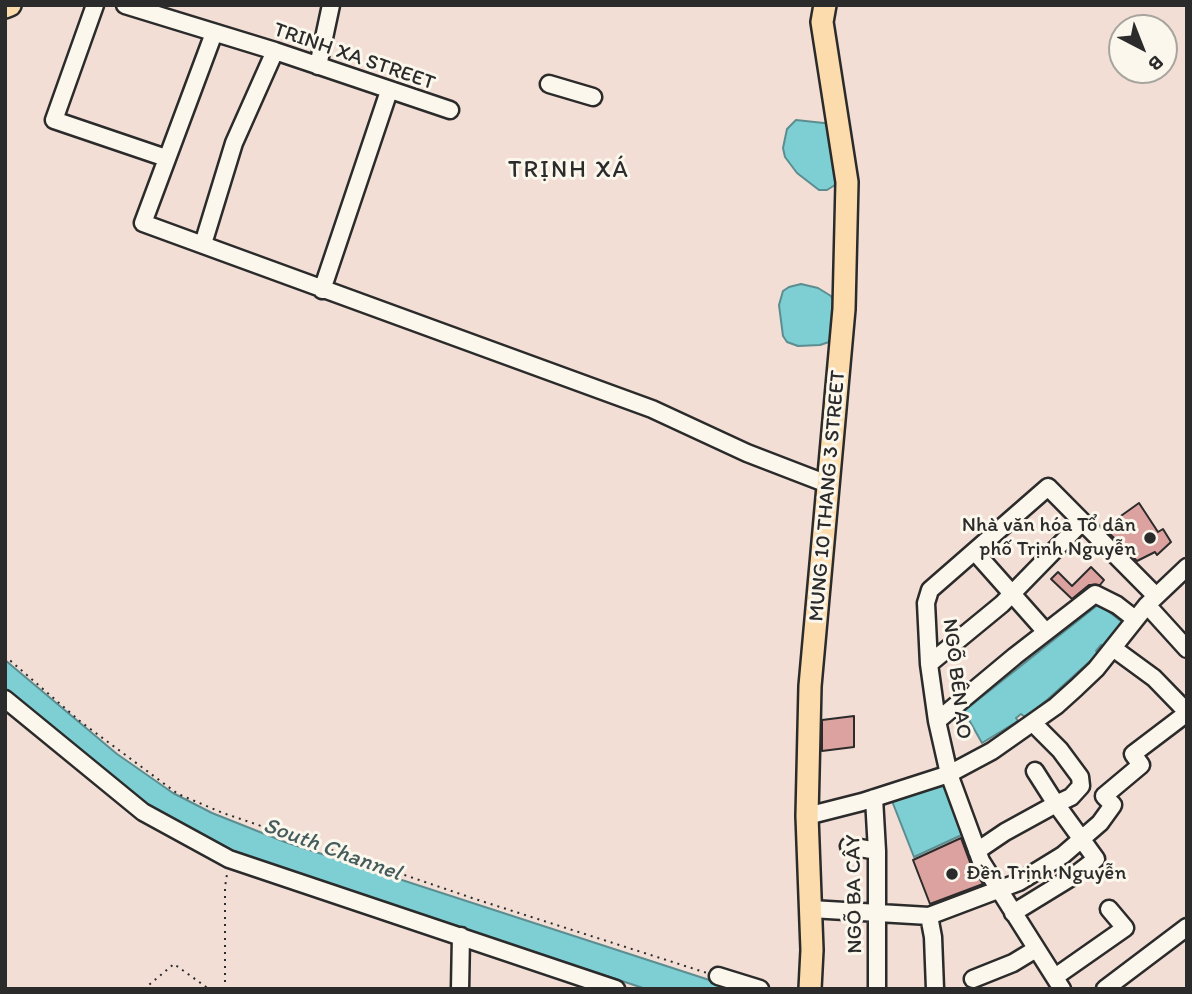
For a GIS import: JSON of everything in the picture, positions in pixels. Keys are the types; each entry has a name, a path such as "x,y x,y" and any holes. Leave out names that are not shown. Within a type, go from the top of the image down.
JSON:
{"main road":[{"path":"5,7 10,5"},
{"name":"MUNG 10 THANG 3 STREET","path":"810,989 811,909 807,816 810,685 844,309 847,182 822,22 825,5"}],"street":[{"path":"95,5 54,120 166,158"},
{"name":"TRINH XA STREET","path":"125,5 275,51 450,110"},
{"path":"318,66 331,5"},
{"path":"214,33 142,223 652,409 747,453 830,485"},
{"path":"203,244 234,143 275,51"},
{"path":"549,84 593,97"},
{"path":"322,290 389,91"},
{"path":"1046,632 975,551 1048,487 1152,600 1187,649"},
{"path":"929,664 1002,604 1082,522"},
{"name":"NGÕ BÊN AO","path":"975,551 930,590 926,603 929,664 937,722 949,774 977,851 997,890 1059,983"},
{"path":"807,816 949,774 992,751 1033,723 1076,688 1152,600 1187,566"},
{"path":"937,722 1095,594 1117,605 1135,619"},
{"path":"811,909 929,916 1019,882 1062,855 1100,823 1113,805 1104,796 1141,765 1133,754 1187,713 1154,678 1113,648"},
{"path":"5,699 143,812 229,859 616,989"},
{"path":"977,851 1005,832 1071,797 1081,786 1080,778 1060,750 1033,723"},
{"path":"1013,913 1096,859 1079,839 1035,771"},
{"name":"NGÕ BA CÂY","path":"874,798 877,851 877,989"},
{"path":"849,846 877,851"},
{"path":"1059,983 1125,928 1109,909"},
{"path":"929,916 933,937 935,989"},
{"path":"1105,989 1187,927"},
{"path":"460,989 461,936"},
{"path":"973,979 1013,963 1036,949"},
{"path":"718,976 760,989"}],"path":[{"path":"5,656 81,722 178,794 223,813 459,893 718,976"},
{"path":"225,989 225,887 229,859"},
{"path":"144,989 174,964 209,989"}],"water":[{"path":"796,120 833,124 840,175 835,185 827,190 819,190 797,173 785,157 783,148 787,129"},
{"path":"801,284 818,288 831,296 837,308 829,342 798,346 787,342 783,336 779,305 783,291"},
{"path":"1099,604 1122,622 1105,646 1101,645 1096,651 1099,653 1047,700 1025,717 1021,714 1016,718 1018,721 982,743 964,711"},
{"name":"South Channel","path":"5,660 117,754 173,793 212,813 285,842 737,989 646,989 232,852 170,824 45,726 5,691"},
{"path":"946,780 966,833 914,857 892,801"}],"building":[{"path":"1139,503 1158,532 1163,529 1171,542 1157,555 1155,552 1137,561 1104,528"},
{"path":"1091,567 1104,580 1100,585 1089,585 1072,599 1051,579 1058,572 1072,586"},
{"path":"854,716 854,747 822,751 822,720"},
{"name":"Đền Trịnh Nguyễn","path":"961,838 971,865 983,884 930,904 913,860"}],"place":[{"name":"Nhà văn hóa Tổ dân phố Trịnh Nguyễn","path":"1150,538"},
{"name":"Đền Trịnh Nguyễn","path":"952,874"}],"district":[{"name":"TRỊNH XÁ","path":"569,171"}]}
